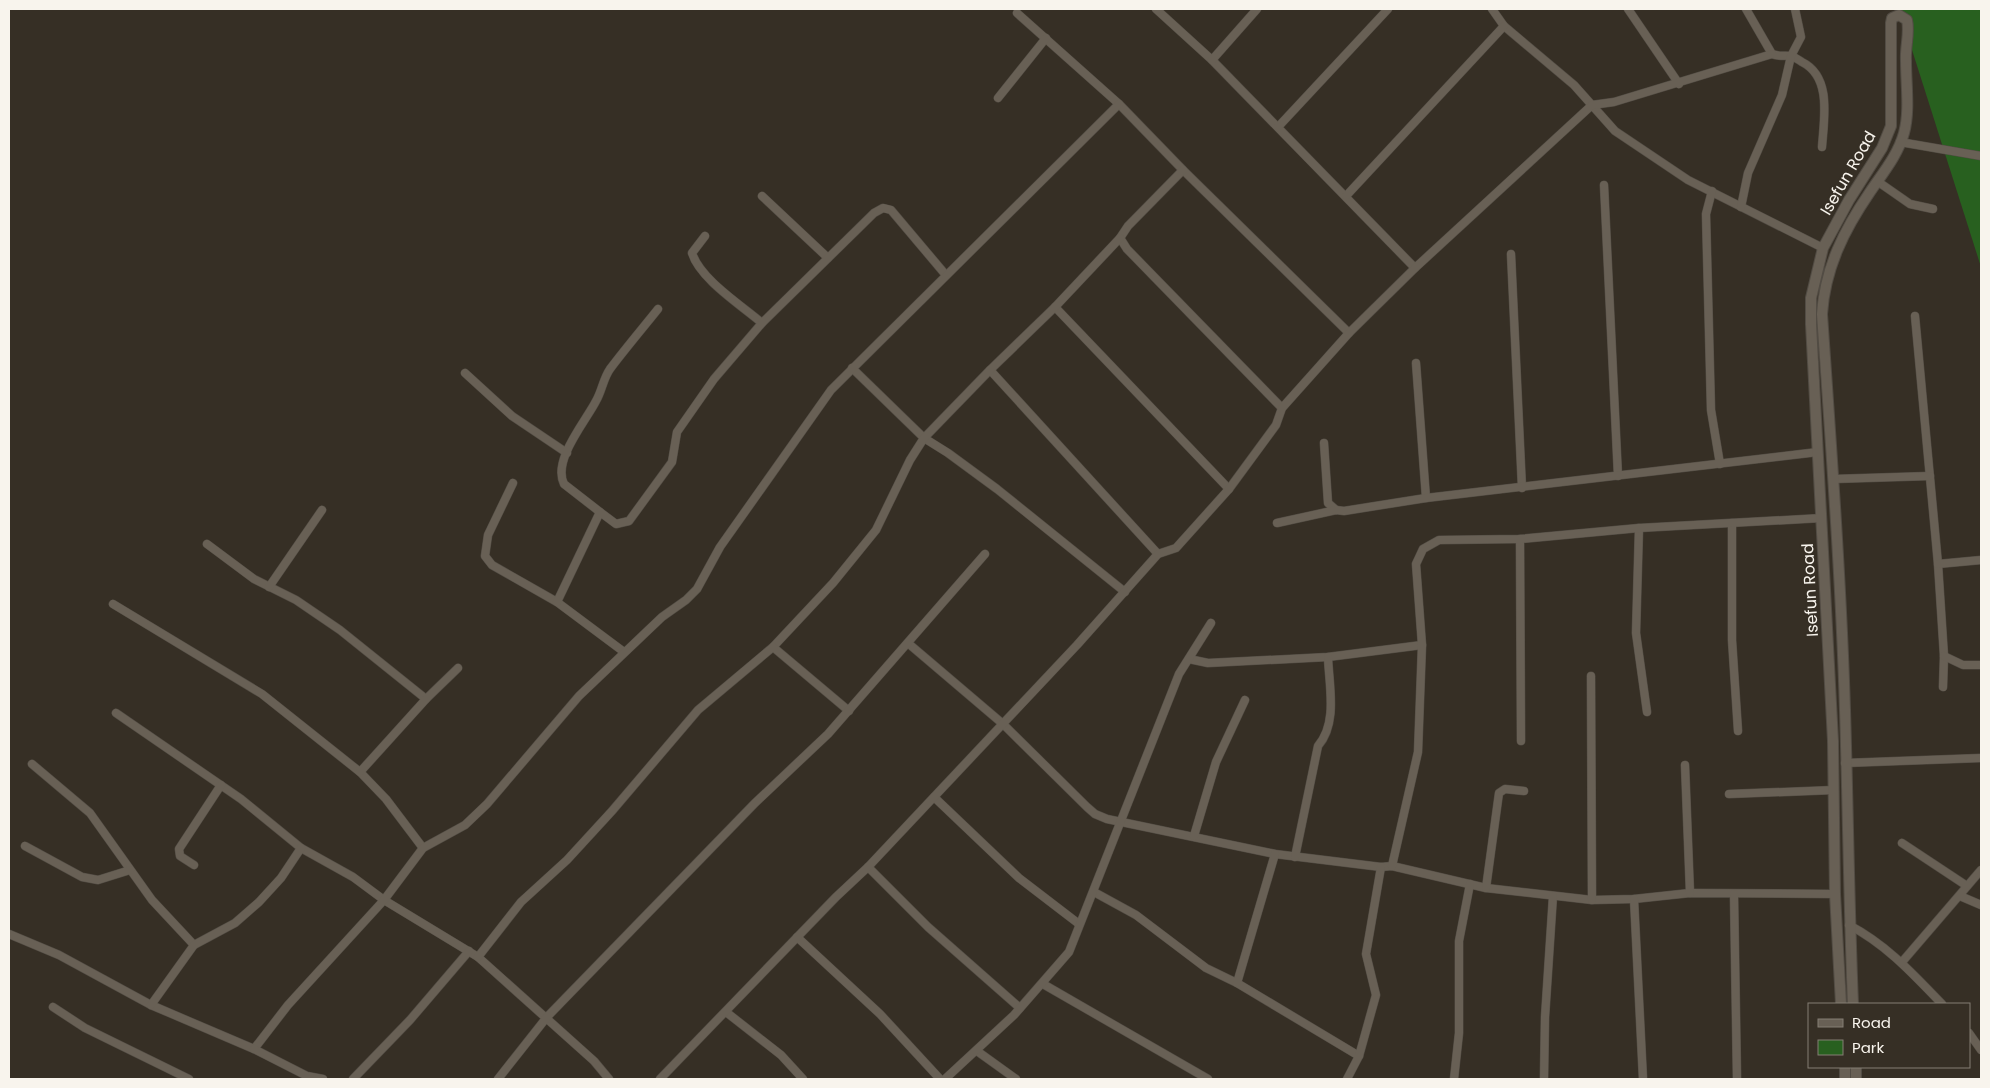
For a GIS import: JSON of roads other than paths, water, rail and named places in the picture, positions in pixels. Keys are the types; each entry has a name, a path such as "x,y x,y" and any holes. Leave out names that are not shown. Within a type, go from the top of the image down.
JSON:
{"street":[{"path":"1156,9 1212,60 1415,268"},
{"path":"1212,60 1257,9"},
{"path":"1278,127 1388,9"},
{"path":"1492,9 1504,26 1574,85 1614,131 1688,180 1823,248"},
{"path":"1628,9 1679,84"},
{"path":"1746,9 1772,54"},
{"path":"1741,207 1748,173 1782,95 1791,56 1801,37 1796,9"},
{"path":"1017,13 1119,104 1183,170 1350,333"},
{"name":"Isefun Road","path":"1841,1003 1835,894 1834,790 1822,518 1813,373 1811,298 1823,248 1849,200 1882,148 1891,126 1891,23 1892,18 1899,15 1907,20 1909,30 1905,43 1907,118 1900,142 1854,216 1831,263 1824,291 1822,314 1833,479 1853,1003"},
{"path":"1346,196 1504,26"},
{"path":"998,98 1046,38"},
{"path":"660,1079 797,937 868,867 1003,724 1158,554 1176,548 1229,489 1276,425 1282,408 1350,333 1415,268 1592,105 1614,102 1679,84 1772,54 1781,57 1791,56 1816,72 1822,84 1824,123 1822,146"},
{"path":"254,1049 288,1005 384,900 423,848 465,824 487,804 579,696 662,617 686,600 697,589 720,547 831,390 945,274 981,242 1119,104"},
{"path":"1900,142 1981,156"},
{"path":"478,956 521,902 561,866 612,811 698,710 773,647 833,583 876,530 910,460 924,438 1055,307 1120,238 1128,226 1183,170"},
{"path":"1877,181 1910,204 1933,209"},
{"path":"1604,185 1618,476"},
{"path":"1712,191 1706,214 1711,410 1720,464"},
{"path":"762,196 828,258"},
{"path":"658,309 608,371 597,400 570,441 562,471 564,484 616,524 628,521 672,462 677,432 714,379 762,323 874,214 883,208 891,210 945,274"},
{"path":"705,236 692,253 695,262 706,275 762,323"},
{"path":"1120,238 1127,249 1282,408"},
{"path":"1511,254 1522,488"},
{"path":"1055,307 1229,489"},
{"path":"1915,316 1938,564 1944,656 1942,687"},
{"path":"1416,363 1426,498"},
{"path":"852,368 924,438 998,489 1124,592"},
{"path":"990,370 1158,554"},
{"path":"1813,373 1826,372"},
{"path":"466,373 512,416 567,453"},
{"path":"1324,443 1328,503 1336,510"},
{"path":"1277,523 1336,510 1344,511 1426,498 1818,452"},
{"path":"1833,479 1930,476"},
{"path":"514,483 488,535 485,556 492,565 557,602 624,652"},
{"path":"269,587 322,510"},
{"path":"557,602 600,512"},
{"path":"1392,866 1418,752 1422,645 1416,564 1423,549 1439,540 1520,539 1639,528 1822,518"},
{"path":"1732,524 1732,640 1738,731"},
{"path":"1639,528 1636,633 1647,712"},
{"path":"1520,539 1521,741"},
{"path":"207,544 254,579 296,600 340,630 426,699"},
{"path":"498,1079 547,1017 755,803 828,734 909,644 985,554"},
{"path":"1938,564 1981,560"},
{"path":"113,604 262,694 360,772 386,800 423,848"},
{"path":"945,1079 977,1051 1044,984 1069,952 1179,674 1210,623"},
{"path":"909,644 1003,724 1087,807 1101,816 1275,854 1381,867 1392,866 1486,888 1553,896 1592,900 1634,899 1690,893 1835,894"},
{"path":"1189,659 1208,663 1328,657 1422,645"},
{"path":"773,647 849,711"},
{"path":"1944,656 1963,665 1981,666"},
{"path":"1295,857 1318,746 1327,736 1330,719 1328,657"},
{"path":"360,772 426,699 458,668"},
{"path":"1591,676 1592,900"},
{"path":"1194,836 1216,762 1245,700"},
{"path":"116,712 221,785 301,848 353,877 384,900 478,956 594,1061 609,1079"},
{"path":"1845,763 1981,758"},
{"path":"32,764 90,813 152,900 194,945"},
{"path":"1685,765 1690,893"},
{"path":"194,865 180,856 179,849 221,785"},
{"path":"1486,888 1499,793 1505,789 1524,791"},
{"path":"1729,794 1834,790"},
{"path":"934,796 1019,878 1079,924"},
{"path":"1902,843 1967,886"},
{"path":"25,846 82,877 98,880 130,870"},
{"path":"151,1005 194,945 235,923 259,902 281,878 301,848"},
{"path":"1237,983 1275,854"},
{"path":"868,867 928,927 1020,1008"},
{"path":"1347,1079 1359,1056 1376,995 1366,954 1381,867"},
{"path":"1902,962 1981,870"},
{"path":"1454,1079 1459,1033 1459,941 1470,884"},
{"path":"1094,892 1136,915 1206,968 1237,983 1359,1056"},
{"path":"1734,894 1737,1079"},
{"path":"1544,1079 1545,1017 1553,896"},
{"path":"1960,896 1981,905"},
{"path":"1634,899 1643,1079"},
{"path":"1849,925 1869,935 1902,962 1941,1003"},
{"path":"9,934 59,955 151,1005 254,1049 306,1078 323,1079"},
{"path":"797,937 880,1014 940,1079"},
{"path":"353,1079 410,1020 469,951"},
{"path":"1044,984 1208,1079"},
{"path":"53,1007 85,1028 178,1077 189,1079"},
{"path":"726,1012 782,1055 802,1079"},
{"path":"1970,1034 1981,1050"},
{"path":"977,1051 1016,1079"}]}
